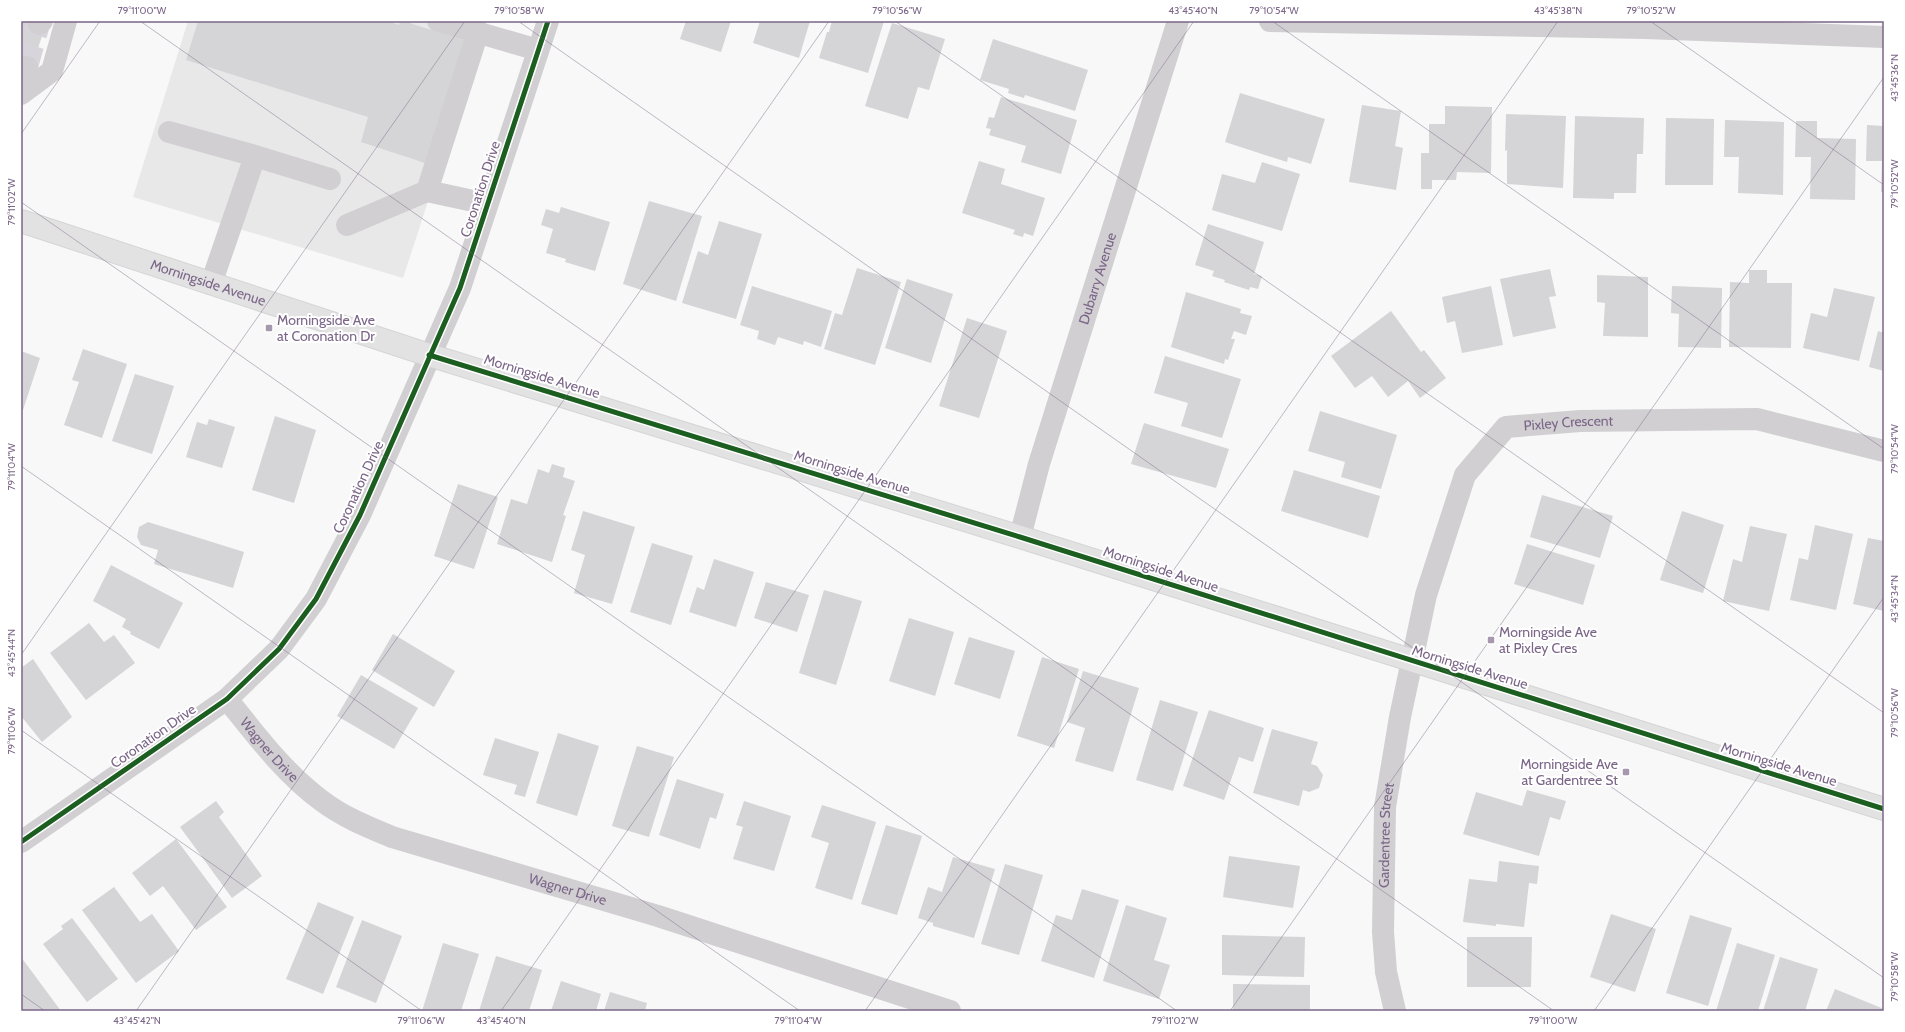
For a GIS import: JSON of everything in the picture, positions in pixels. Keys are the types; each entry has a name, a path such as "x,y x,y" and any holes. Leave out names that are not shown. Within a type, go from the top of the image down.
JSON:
{"main road":[{"name":"Morningside Avenue","path":"21,221 429,354 1020,537 1884,810"}],"street":[{"path":"21,94 52,71 66,21"},
{"path":"438,21 538,50"},
{"name":"Coronation Drive","path":"21,842 227,699 279,649 316,599 360,515 429,354 460,288 548,21"},
{"name":"Dubarry Avenue","path":"1020,537 1040,464 1178,21"},
{"path":"1270,21 1645,28 1858,29 1884,37"},
{"path":"427,191 478,32"},
{"path":"21,88 27,67"},
{"path":"169,132 330,179"},
{"path":"211,284 255,156"},
{"path":"347,225 427,191 487,204"},
{"name":"Pixley Crescent","path":"1412,661 1426,595 1465,475 1506,427 1580,421 1757,419 1884,451"},
{"name":"Gardentree Street","path":"1395,1011 1386,972 1383,932 1385,807 1400,717 1412,661"},
{"name":"Wagner Drive","path":"227,699 275,757 298,782 323,802 356,822 392,837 658,916 950,1011"}],"shaded area":[{"path":"188,21 487,21 403,278 133,197"}],"building":[{"path":"21,21 29,21 45,26 32,68 21,65"},
{"path":"198,21 387,21 399,25 400,21 403,21 467,41 428,164 361,142 368,117 186,60"},
{"path":"686,21 731,21 721,52 680,39"},
{"path":"760,21 810,21 799,58 753,43"},
{"path":"832,21 884,21 868,73 819,58"},
{"path":"892,23 945,39 929,90 918,87 908,119 865,106"},
{"path":"993,39 1088,70 1075,111 1025,95 1024,98 1008,93 1009,89 980,80"},
{"path":"1240,93 1325,119 1311,164 1288,157 1287,162 1225,142"},
{"path":"1001,97 1077,120 1061,174 1021,162 1026,146 989,135 991,129 986,128 989,117 994,118"},
{"path":"1362,105 1401,111 1395,146 1403,148 1396,190 1349,182"},
{"path":"1445,106 1492,107 1491,173 1457,172 1456,180 1432,180 1432,189 1421,189 1421,153 1429,153 1429,124 1445,124"},
{"path":"1506,114 1566,116 1563,188 1507,184 1507,150 1505,151"},
{"path":"1575,116 1644,118 1643,154 1637,154 1636,193 1614,193 1614,199 1573,198"},
{"path":"1666,118 1714,119 1713,185 1665,185"},
{"path":"1725,120 1784,122 1783,195 1738,193 1739,157 1724,157"},
{"path":"1796,121 1817,121 1817,138 1856,139 1855,200 1810,199 1811,157 1795,157"},
{"path":"1867,125 1884,126 1884,192 1881,192 1882,161 1866,161"},
{"path":"979,161 1005,169 1001,184 1045,198 1033,236 1024,233 1023,237 1013,234 1015,230 962,213"},
{"path":"1262,162 1300,174 1282,231 1212,210 1222,174 1255,183"},
{"path":"649,201 702,216 676,301 623,284"},
{"path":"561,207 610,222 595,271 565,262 566,259 546,253 553,229 541,225 546,209 559,213"},
{"path":"719,221 762,234 736,319 682,303 698,251 708,255"},
{"path":"1208,224 1264,242 1254,274 1262,276 1258,289 1250,287 1249,290 1224,282 1225,280 1212,276 1214,271 1195,265"},
{"path":"857,268 901,282 875,365 824,349 835,313 842,315"},
{"path":"1550,269 1556,296 1549,297 1556,328 1513,337 1500,279"},
{"path":"1749,270 1767,270 1767,283 1792,283 1791,348 1729,347 1730,282 1749,283"},
{"path":"1597,275 1648,277 1648,337 1603,336 1605,303 1597,302"},
{"path":"907,279 953,294 931,363 885,348"},
{"path":"752,286 832,311 821,347 804,341 803,345 778,337 775,345 757,339 759,331 740,325"},
{"path":"1491,286 1503,345 1462,353 1455,321 1447,323 1442,297"},
{"path":"1672,286 1722,288 1721,348 1678,347 1679,314 1671,313"},
{"path":"1834,288 1875,297 1859,361 1803,348 1811,313 1827,317"},
{"path":"1186,292 1241,309 1240,313 1252,316 1246,335 1234,331 1231,339 1235,339 1228,360 1225,359 1224,364 1171,347"},
{"path":"1391,311 1421,352 1424,350 1446,378 1420,398 1408,381 1388,397 1372,376 1355,388 1331,356"},
{"path":"967,318 1007,331 979,418 939,406"},
{"path":"1878,331 1884,333 1884,371 1869,367"},
{"path":"83,349 127,364 102,438 64,425 79,382 72,380"},
{"path":"21,351 40,358 23,410 21,410"},
{"path":"1165,356 1241,379 1222,438 1181,426 1188,403 1154,393"},
{"path":"135,374 174,386 152,454 112,441"},
{"path":"1320,411 1397,435 1381,489 1341,477 1345,462 1308,451"},
{"path":"275,416 316,430 294,503 252,490"},
{"path":"209,419 235,427 222,468 186,457 197,422 207,425"},
{"path":"1144,423 1229,449 1216,488 1131,464"},
{"path":"552,464 565,468 563,477 575,481 563,515 566,516 552,562 497,544 511,499 527,504 538,469 549,473"},
{"path":"1294,470 1380,496 1368,538 1281,511"},
{"path":"458,484 498,497 474,569 434,556"},
{"path":"1542,495 1613,516 1600,558 1530,537"},
{"path":"583,511 635,527 612,604 574,593 585,555 571,550"},
{"path":"1682,511 1724,525 1703,593 1660,580"},
{"path":"148,522 244,552 233,588 154,564 158,550 141,545 137,537 139,527"},
{"path":"1815,525 1853,534 1836,610 1790,600 1799,558 1808,560"},
{"path":"1750,526 1787,534 1769,611 1723,601 1733,559 1742,562"},
{"path":"1868,538 1884,541 1884,611 1853,604"},
{"path":"652,543 693,556 671,625 630,612"},
{"path":"1527,544 1595,565 1583,605 1514,584"},
{"path":"714,559 754,572 736,627 689,612 697,587 704,590"},
{"path":"111,565 183,603 159,649 130,634 131,632 122,627 126,619 93,601"},
{"path":"766,582 809,595 797,632 754,618"},
{"path":"824,590 862,601 836,685 799,673"},
{"path":"909,618 954,632 935,696 889,681"},
{"path":"89,623 104,642 114,635 135,663 86,700 50,653"},
{"path":"393,634 455,671 434,707 372,670"},
{"path":"969,637 1015,651 1000,699 954,684"},
{"path":"1042,657 1079,669 1054,748 1017,736"},
{"path":"33,659 72,717 42,742 21,716 21,668"},
{"path":"1083,671 1139,688 1113,772 1075,761 1085,728 1067,722"},
{"path":"361,675 418,708 394,749 337,716"},
{"path":"1160,700 1198,712 1173,791 1136,780"},
{"path":"1209,710 1264,728 1253,762 1239,757 1224,800 1183,786"},
{"path":"1272,729 1318,742 1311,764 1317,766 1323,775 1319,788 1309,792 1303,790 1299,806 1253,793"},
{"path":"558,733 599,746 577,816 536,803"},
{"path":"495,738 539,752 525,797 514,794 517,785 483,775"},
{"path":"637,746 674,757 649,837 612,826"},
{"path":"677,779 724,794 716,819 710,817 700,849 659,835"},
{"path":"1527,790 1566,801 1560,820 1550,817 1539,856 1463,834 1476,792 1522,806"},
{"path":"216,801 224,812 219,817 262,876 232,898 180,827"},
{"path":"744,801 791,816 774,871 733,859 743,827 736,825"},
{"path":"822,805 876,822 852,900 815,888 829,843 811,837"},
{"path":"886,825 922,836 897,915 861,904"},
{"path":"176,839 227,907 196,930 163,886 150,896 132,873"},
{"path":"1229,856 1300,866 1293,908 1223,897"},
{"path":"953,857 995,869 974,938 933,926 933,923 918,918 928,887 942,892"},
{"path":"1499,861 1539,866 1537,884 1529,883 1524,927 1496,924 1496,926 1463,922 1469,879 1497,882"},
{"path":"1005,864 1043,875 1019,955 981,944"},
{"path":"114,887 140,922 152,914 179,951 136,983 82,910"},
{"path":"1082,889 1119,900 1094,978 1041,961 1056,915 1072,920"},
{"path":"318,902 354,917 323,994 286,979"},
{"path":"1126,905 1167,918 1154,960 1170,965 1159,999 1103,981"},
{"path":"1611,914 1656,929 1635,992 1590,977"},
{"path":"1690,915 1732,928 1708,1006 1666,993"},
{"path":"72,918 118,979 87,1002 43,944 63,929 61,926"},
{"path":"362,920 402,936 376,1003 336,987"},
{"path":"1222,935 1305,937 1304,977 1222,975"},
{"path":"1467,937 1532,937 1531,987 1467,987"},
{"path":"443,943 479,954 461,1011 422,1011"},
{"path":"1737,943 1775,955 1758,1011 1716,1011"},
{"path":"496,956 542,970 529,1011 479,1011"},
{"path":"21,957 61,1011 21,1011"},
{"path":"1780,957 1818,969 1805,1011 1763,1011"},
{"path":"561,981 601,994 596,1011 551,1011"},
{"path":"1233,984 1310,985 1310,1011 1233,1011"},
{"path":"1835,989 1884,1009 1884,1011 1826,1011"},
{"path":"610,992 647,1003 645,1011 604,1011"}],"tunnel":[{"path":"27,67 39,24"}],"cycle path":[{"path":"21,842 227,699 279,649 316,599 360,515 460,288 548,21"},
{"path":"429,355 1020,537 1884,809"}],"place":[{"name":"Morningside Ave at Coronation Dr","path":"269,328"},
{"name":"Morningside Ave at Pixley Cres","path":"1491,640"},
{"name":"Morningside Ave at Gardentree St","path":"1626,772"}]}
